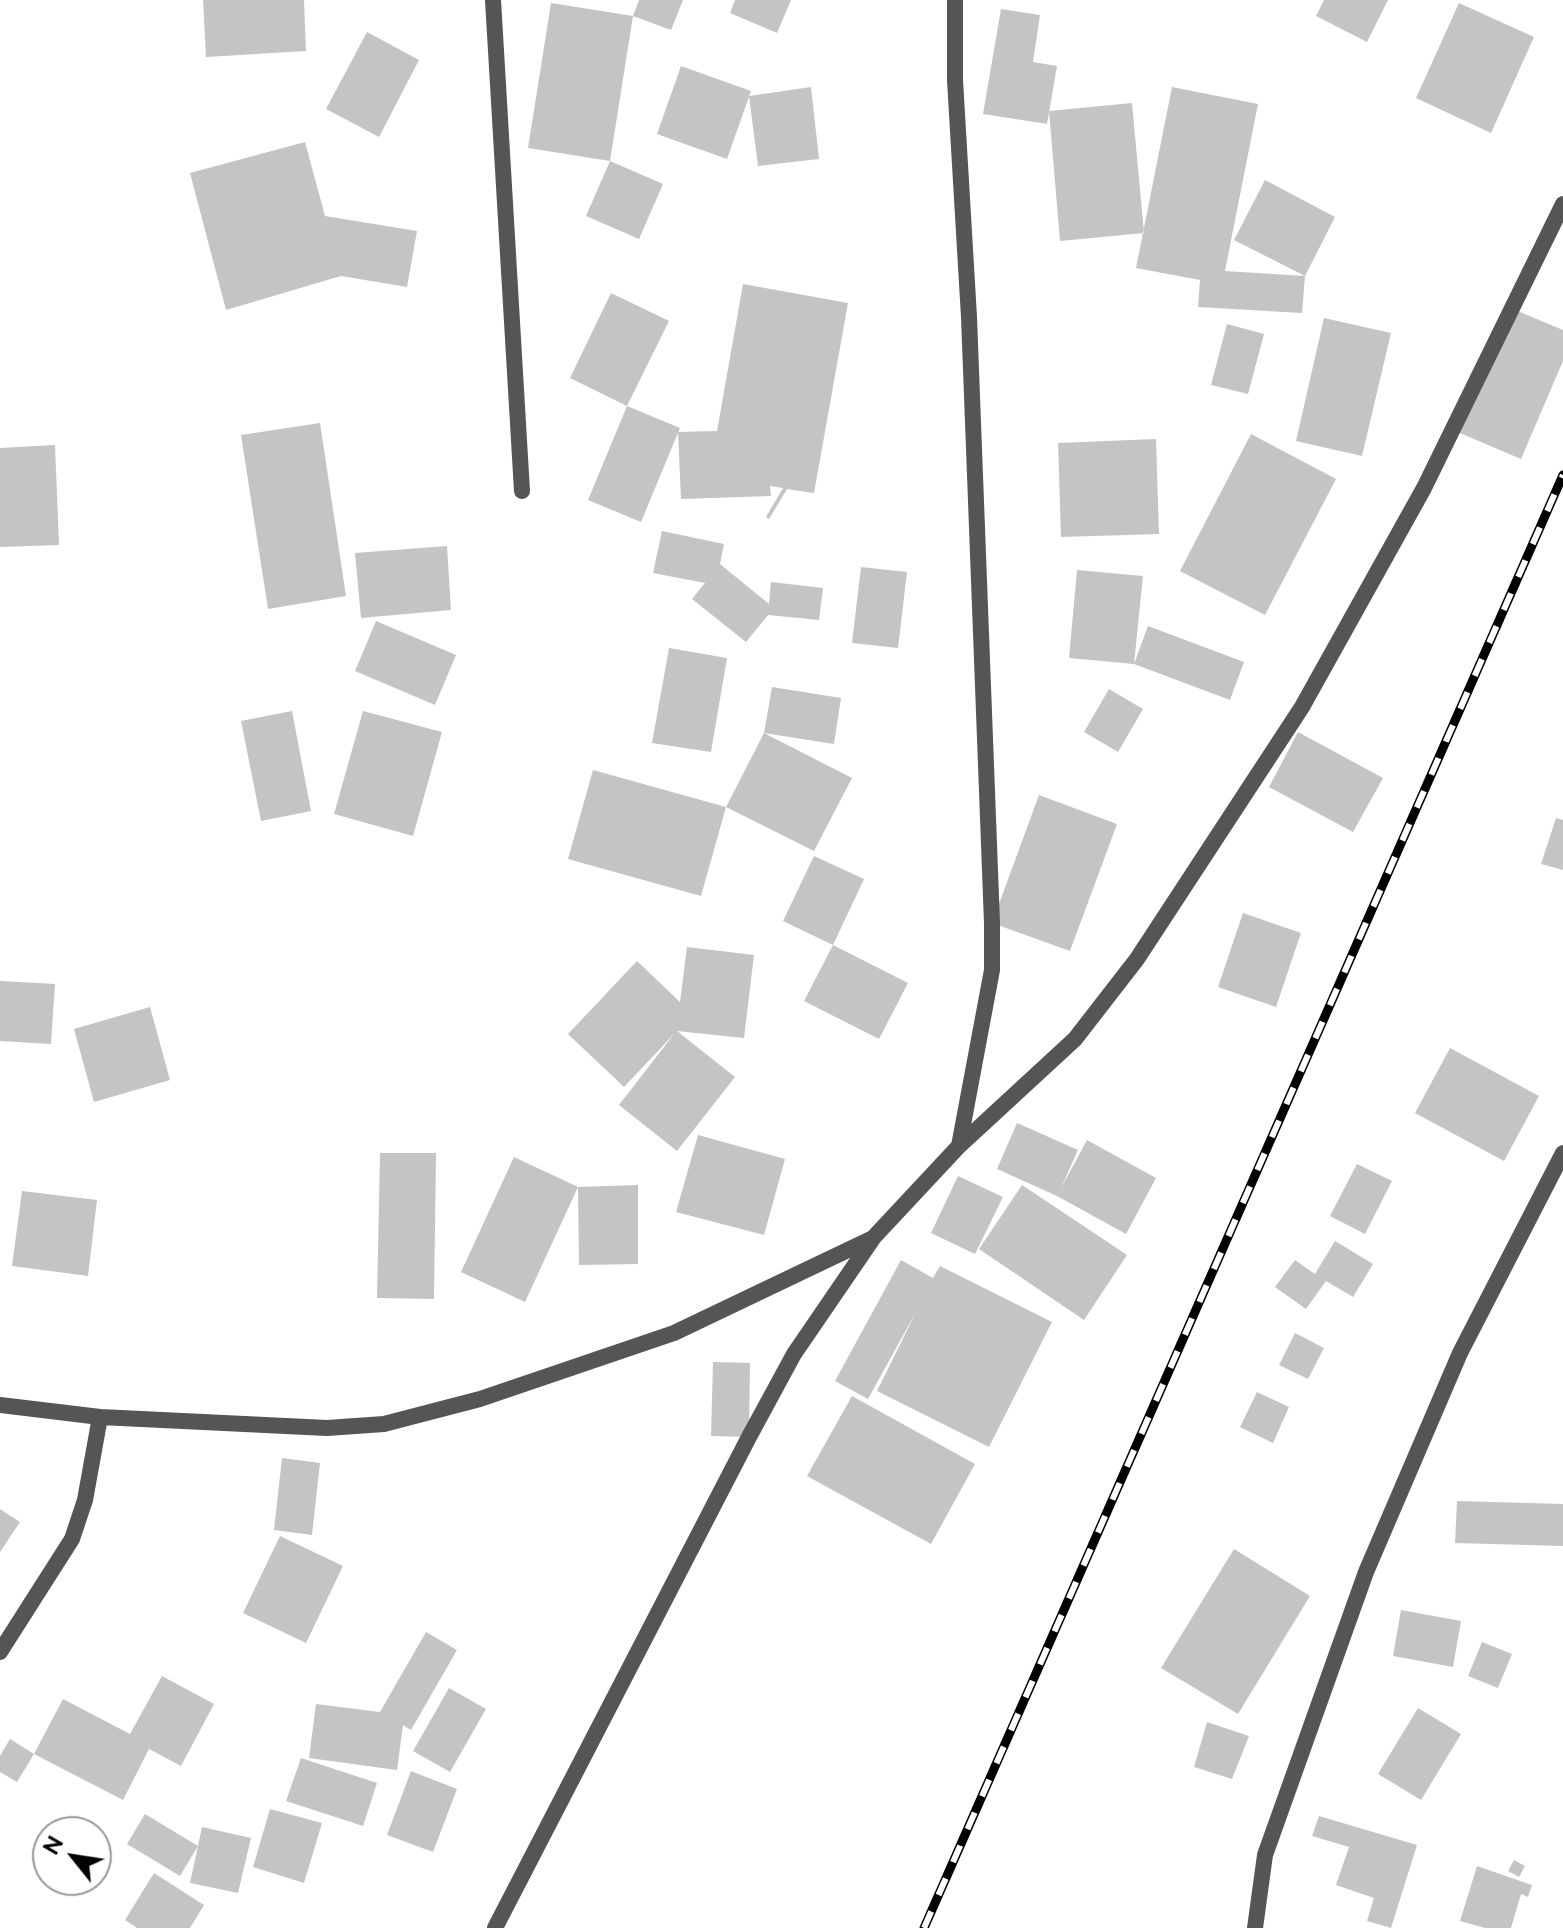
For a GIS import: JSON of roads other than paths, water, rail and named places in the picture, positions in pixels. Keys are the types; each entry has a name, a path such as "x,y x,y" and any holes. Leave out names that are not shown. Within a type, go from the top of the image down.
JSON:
{"street":[{"path":"493,0 522,491"},
{"path":"955,0 955,80 969,317 992,923 992,970 959,1146"},
{"path":"495,1928 794,1354 874,1237 959,1146 1075,1039 1137,959 1302,707 1424,488 1563,204"},
{"path":"1255,1928 1265,1855 1366,1572 1460,1353 1563,1153"},
{"path":"0,1405 100,1417 327,1428 384,1424 480,1399 674,1333 874,1237"},
{"path":"0,1652 72,1539 85,1500 100,1417"}],"railway":[{"path":"924,1928 1563,475"}]}
